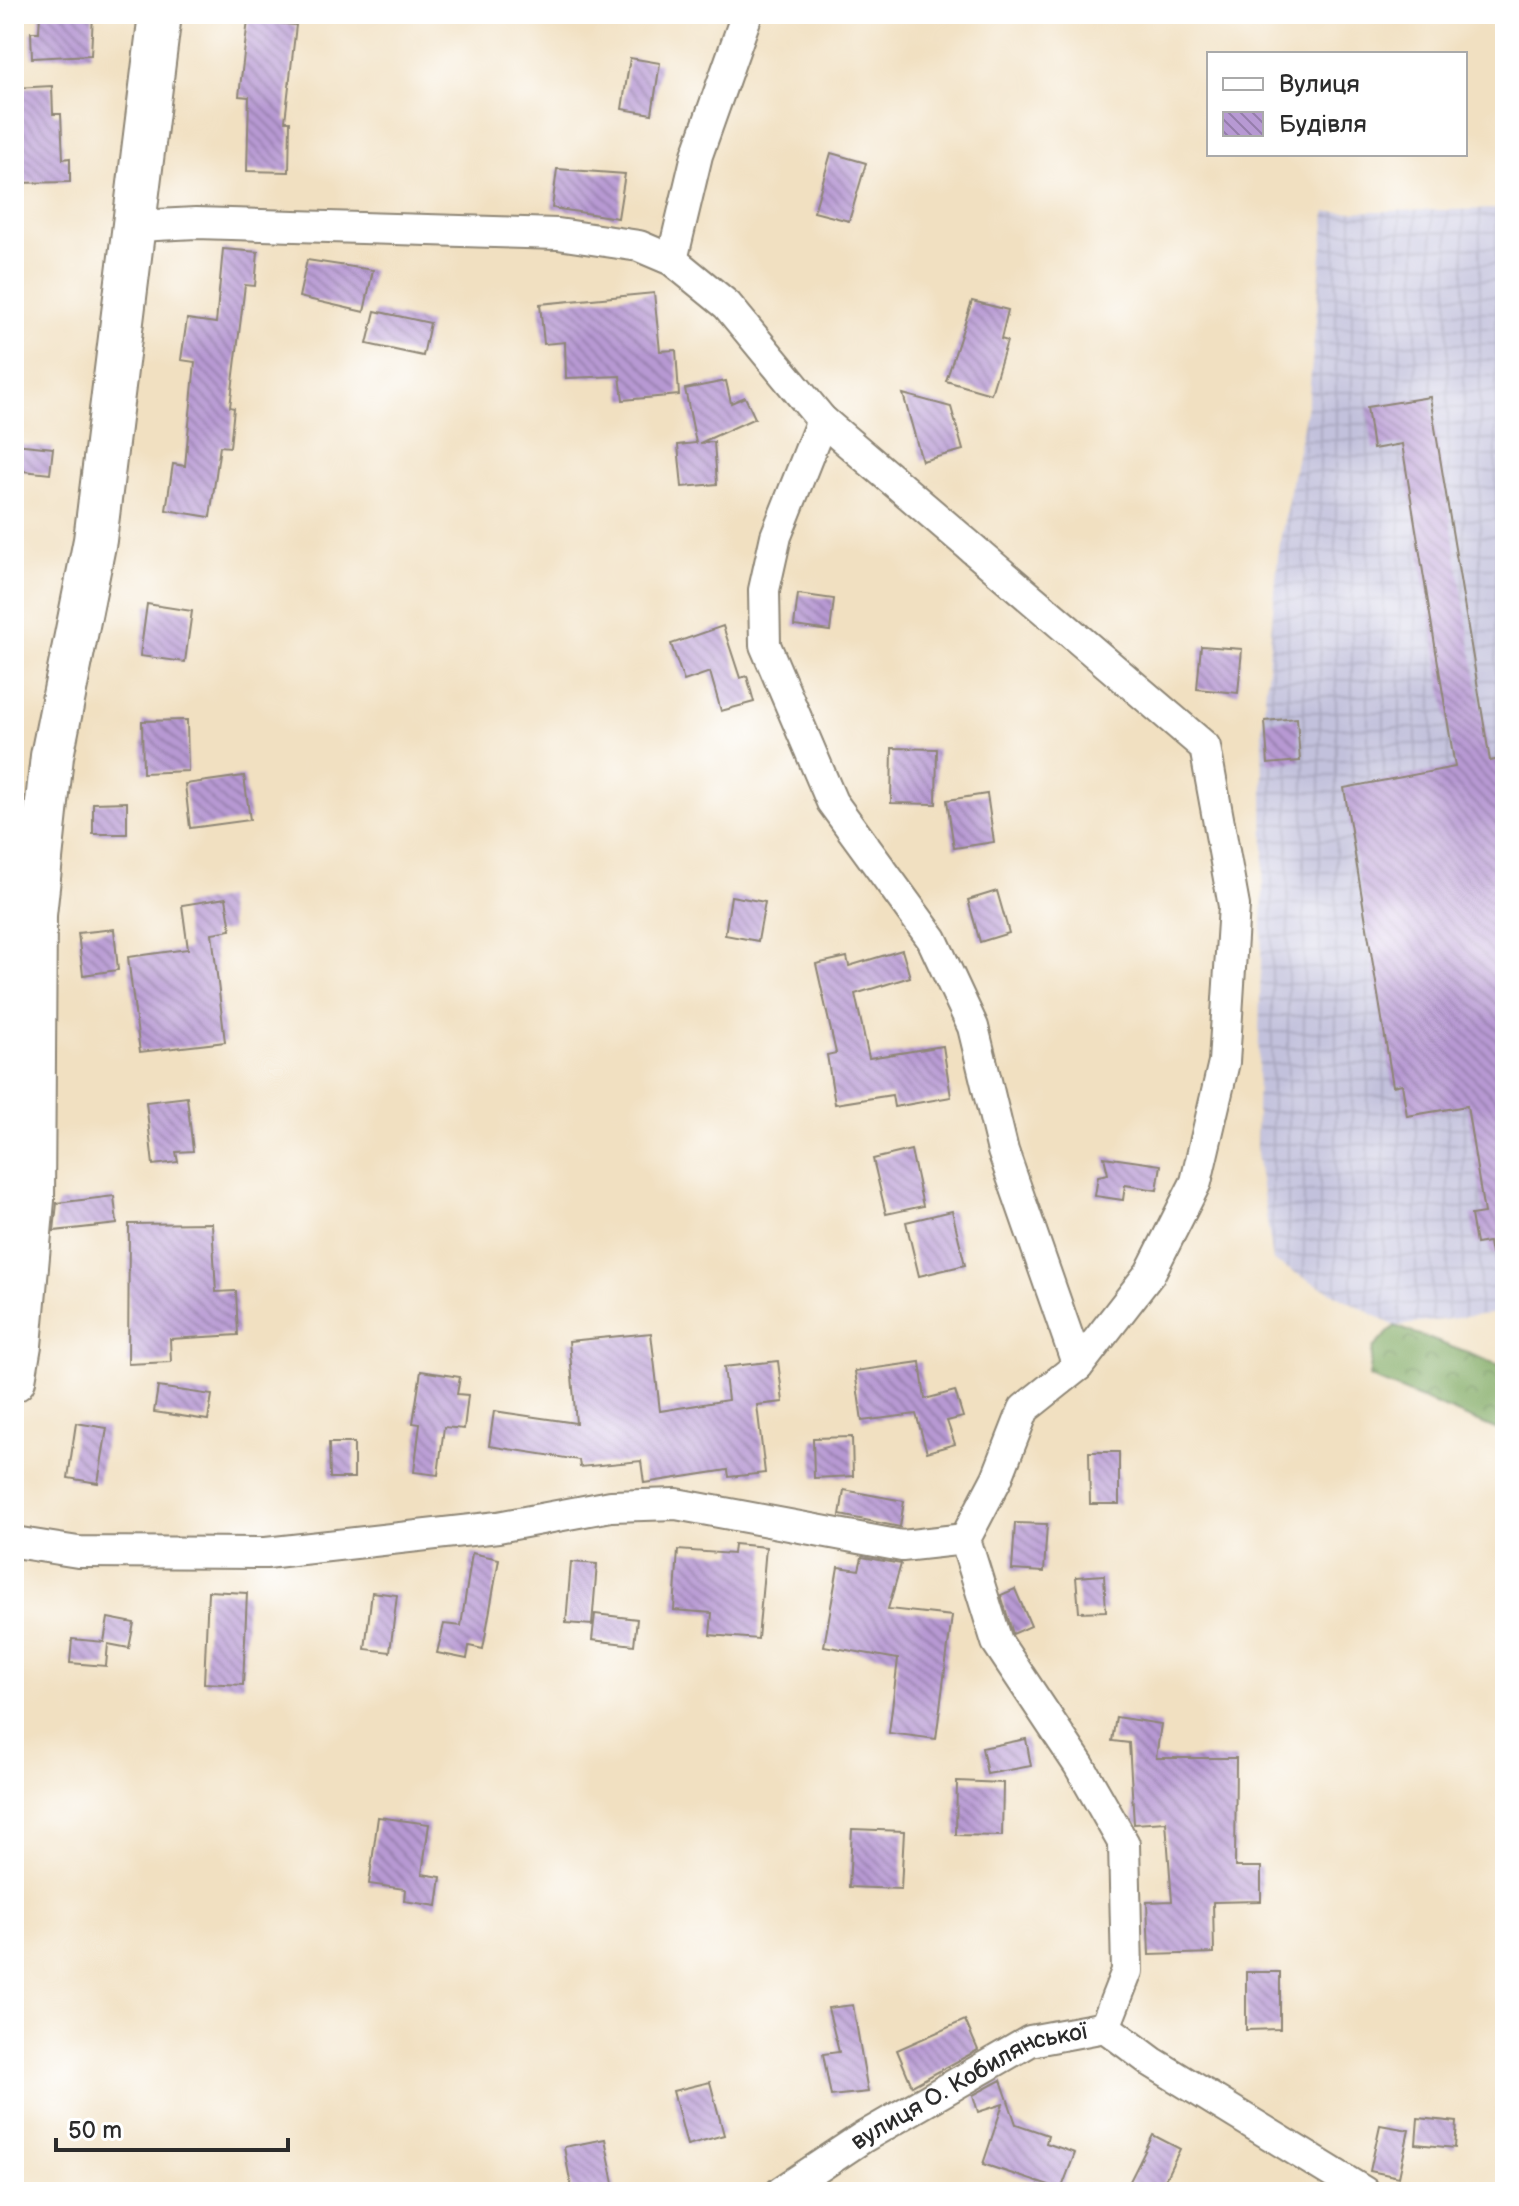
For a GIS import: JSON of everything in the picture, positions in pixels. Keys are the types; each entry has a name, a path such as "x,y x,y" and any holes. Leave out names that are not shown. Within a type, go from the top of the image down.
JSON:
{"main road":[{"path":"14,1380 33,1200 35,915 50,770 95,540 137,226 160,14"}],"street":[{"path":"672,260 697,155 747,14"},
{"path":"137,226 196,223 558,234 639,246 672,260 727,305 822,420 1205,747 1234,906 1224,1062 1196,1182 1150,1273 1078,1366 1024,1409 997,1478 965,1539 997,1642 1079,1765 1124,1844 1127,1971 1105,2027"},
{"path":"822,420 776,536 764,590 765,645 832,802 932,939 973,1027 1003,1151 1078,1366"},
{"path":"14,1542 78,1552 266,1553 498,1527 611,1506 676,1504 902,1546 965,1539"},
{"name":"вулиця О. Кобилянської","path":"781,2192 862,2138 1030,2041 1105,2027 1152,2062 1364,2192"}],"shaded area":[{"path":"1505,209 1505,1312 1395,1326 1273,1261 1256,1146 1264,851 1262,731 1279,546 1309,395 1326,212"}],"green space":[{"path":"1395,1326 1505,1367 1505,1433 1369,1377 1373,1348"}],"building":[{"path":"40,14 93,14 91,55 32,58 31,32 39,32"},
{"path":"248,20 296,25 285,121 290,121 289,172 247,171 249,97 239,96"},
{"path":"630,58 660,63 652,114 622,109"},
{"path":"52,86 53,114 61,114 63,159 70,158 70,182 16,183 14,88"},
{"path":"831,153 866,163 849,221 814,212"},
{"path":"557,169 625,174 618,218 552,208"},
{"path":"223,249 258,252 255,286 245,285 230,407 234,408 230,447 220,446 210,517 166,510 173,464 185,466 195,362 181,360 187,319 216,323"},
{"path":"307,260 373,270 364,312 299,297"},
{"path":"654,293 660,351 676,350 679,395 623,400 620,376 566,378 565,342 544,344 540,304"},
{"path":"972,301 1008,310 1001,339 1007,341 991,394 946,381"},
{"path":"375,311 430,323 423,356 367,344"},
{"path":"726,381 731,403 745,397 755,418 700,443 714,442 717,484 682,487 678,445 696,443 685,389"},
{"path":"903,394 951,407 963,450 922,461"},
{"path":"1430,397 1490,761 1505,758 1505,1253 1491,1254 1489,1242 1476,1244 1471,1215 1484,1213 1467,1106 1407,1116 1402,1084 1393,1086 1344,788 1455,767 1402,444 1373,449 1367,407"},
{"path":"14,444 53,448 50,474 14,470"},
{"path":"798,594 834,599 830,631 794,626"},
{"path":"147,604 192,611 185,662 140,656"},
{"path":"723,626 740,678 747,676 754,702 721,711 710,672 684,681 671,644"},
{"path":"1201,646 1242,649 1238,693 1197,689"},
{"path":"1297,718 1300,761 1268,764 1265,721"},
{"path":"187,720 188,771 143,773 142,721"},
{"path":"892,748 937,749 936,804 891,803"},
{"path":"244,776 250,820 190,828 185,784"},
{"path":"987,794 994,842 954,848 947,800"},
{"path":"127,802 127,834 93,834 93,803"},
{"path":"997,891 1009,933 980,942 968,900"},
{"path":"731,896 765,902 758,941 725,935"},
{"path":"226,898 231,930 212,933 225,1042 140,1052 128,957 188,949 182,905"},
{"path":"114,929 118,970 83,975 78,933"},
{"path":"902,950 910,977 855,994 869,1058 943,1046 951,1097 894,1107 892,1095 835,1104 827,1055 836,1053 816,964 847,957 849,966"},
{"path":"187,1097 193,1151 176,1152 178,1162 153,1165 146,1102"},
{"path":"911,1150 923,1206 886,1214 873,1159"},
{"path":"1104,1157 1161,1165 1157,1190 1125,1185 1123,1200 1095,1196 1098,1176 1108,1174"},
{"path":"114,1196 117,1224 54,1231 57,1203"},
{"path":"952,1211 965,1265 919,1276 906,1222"},
{"path":"212,1223 216,1292 236,1291 238,1335 170,1339 171,1362 128,1364 129,1224"},
{"path":"651,1333 660,1411 728,1400 724,1367 778,1361 783,1402 757,1405 765,1473 729,1477 728,1470 644,1483 641,1461 580,1467 579,1460 489,1446 494,1411 576,1423 569,1341"},
{"path":"920,1362 925,1399 955,1391 963,1417 947,1421 955,1444 927,1452 916,1414 862,1421 855,1371"},
{"path":"421,1371 460,1377 457,1394 468,1395 464,1429 444,1427 438,1475 414,1472 420,1424 413,1423"},
{"path":"158,1387 212,1395 208,1420 154,1412"},
{"path":"76,1423 107,1428 98,1483 68,1478"},
{"path":"852,1437 853,1476 814,1478 813,1438"},
{"path":"329,1443 354,1443 354,1478 330,1478"},
{"path":"1089,1452 1119,1452 1119,1504 1090,1504"},
{"path":"844,1490 904,1501 900,1527 840,1515"},
{"path":"1015,1523 1047,1524 1044,1572 1012,1570"},
{"path":"734,1544 766,1547 758,1639 710,1635 712,1613 674,1610 678,1550 733,1554"},
{"path":"472,1553 499,1559 483,1649 469,1646 467,1659 437,1653 444,1624 461,1626"},
{"path":"862,1557 901,1564 888,1609 952,1616 936,1739 889,1733 898,1659 824,1646 838,1567 859,1570"},
{"path":"571,1562 597,1564 592,1625 566,1623"},
{"path":"1104,1575 1106,1611 1079,1612 1076,1577"},
{"path":"1015,1589 1031,1626 1013,1634 1001,1595"},
{"path":"208,1591 247,1593 243,1685 204,1683"},
{"path":"372,1592 397,1595 390,1652 365,1649"},
{"path":"595,1614 637,1619 634,1645 592,1640"},
{"path":"108,1618 134,1623 129,1648 108,1644 106,1666 70,1663 72,1639 104,1642"},
{"path":"1116,1717 1161,1724 1156,1758 1236,1758 1235,1867 1261,1867 1261,1901 1213,1902 1214,1953 1149,1955 1147,1902 1172,1901 1166,1822 1134,1824 1129,1743 1112,1741"},
{"path":"1026,1739 1031,1766 987,1774 982,1748"},
{"path":"957,1781 1003,1783 1002,1836 956,1835"},
{"path":"378,1817 429,1824 422,1874 441,1877 437,1906 404,1901 405,1889 369,1884"},
{"path":"852,1829 904,1831 901,1889 849,1887"},
{"path":"1246,1972 1280,1972 1280,2029 1246,2030"},
{"path":"853,2005 868,2092 831,2096 823,2054 839,2052 828,2008"},
{"path":"965,2020 978,2050 912,2086 897,2050"},
{"path":"1001,2080 1016,2124 1048,2135 1046,2143 1075,2153 1061,2190 983,2164 1003,2104 978,2112 973,2095"},
{"path":"710,2082 724,2135 687,2145 673,2091"},
{"path":"1418,2118 1457,2122 1455,2148 1416,2144"},
{"path":"1380,2125 1409,2130 1399,2177 1370,2171"},
{"path":"1153,2135 1180,2149 1159,2192 1147,2192 1129,2183"},
{"path":"605,2139 615,2188 572,2192 564,2147"}]}
